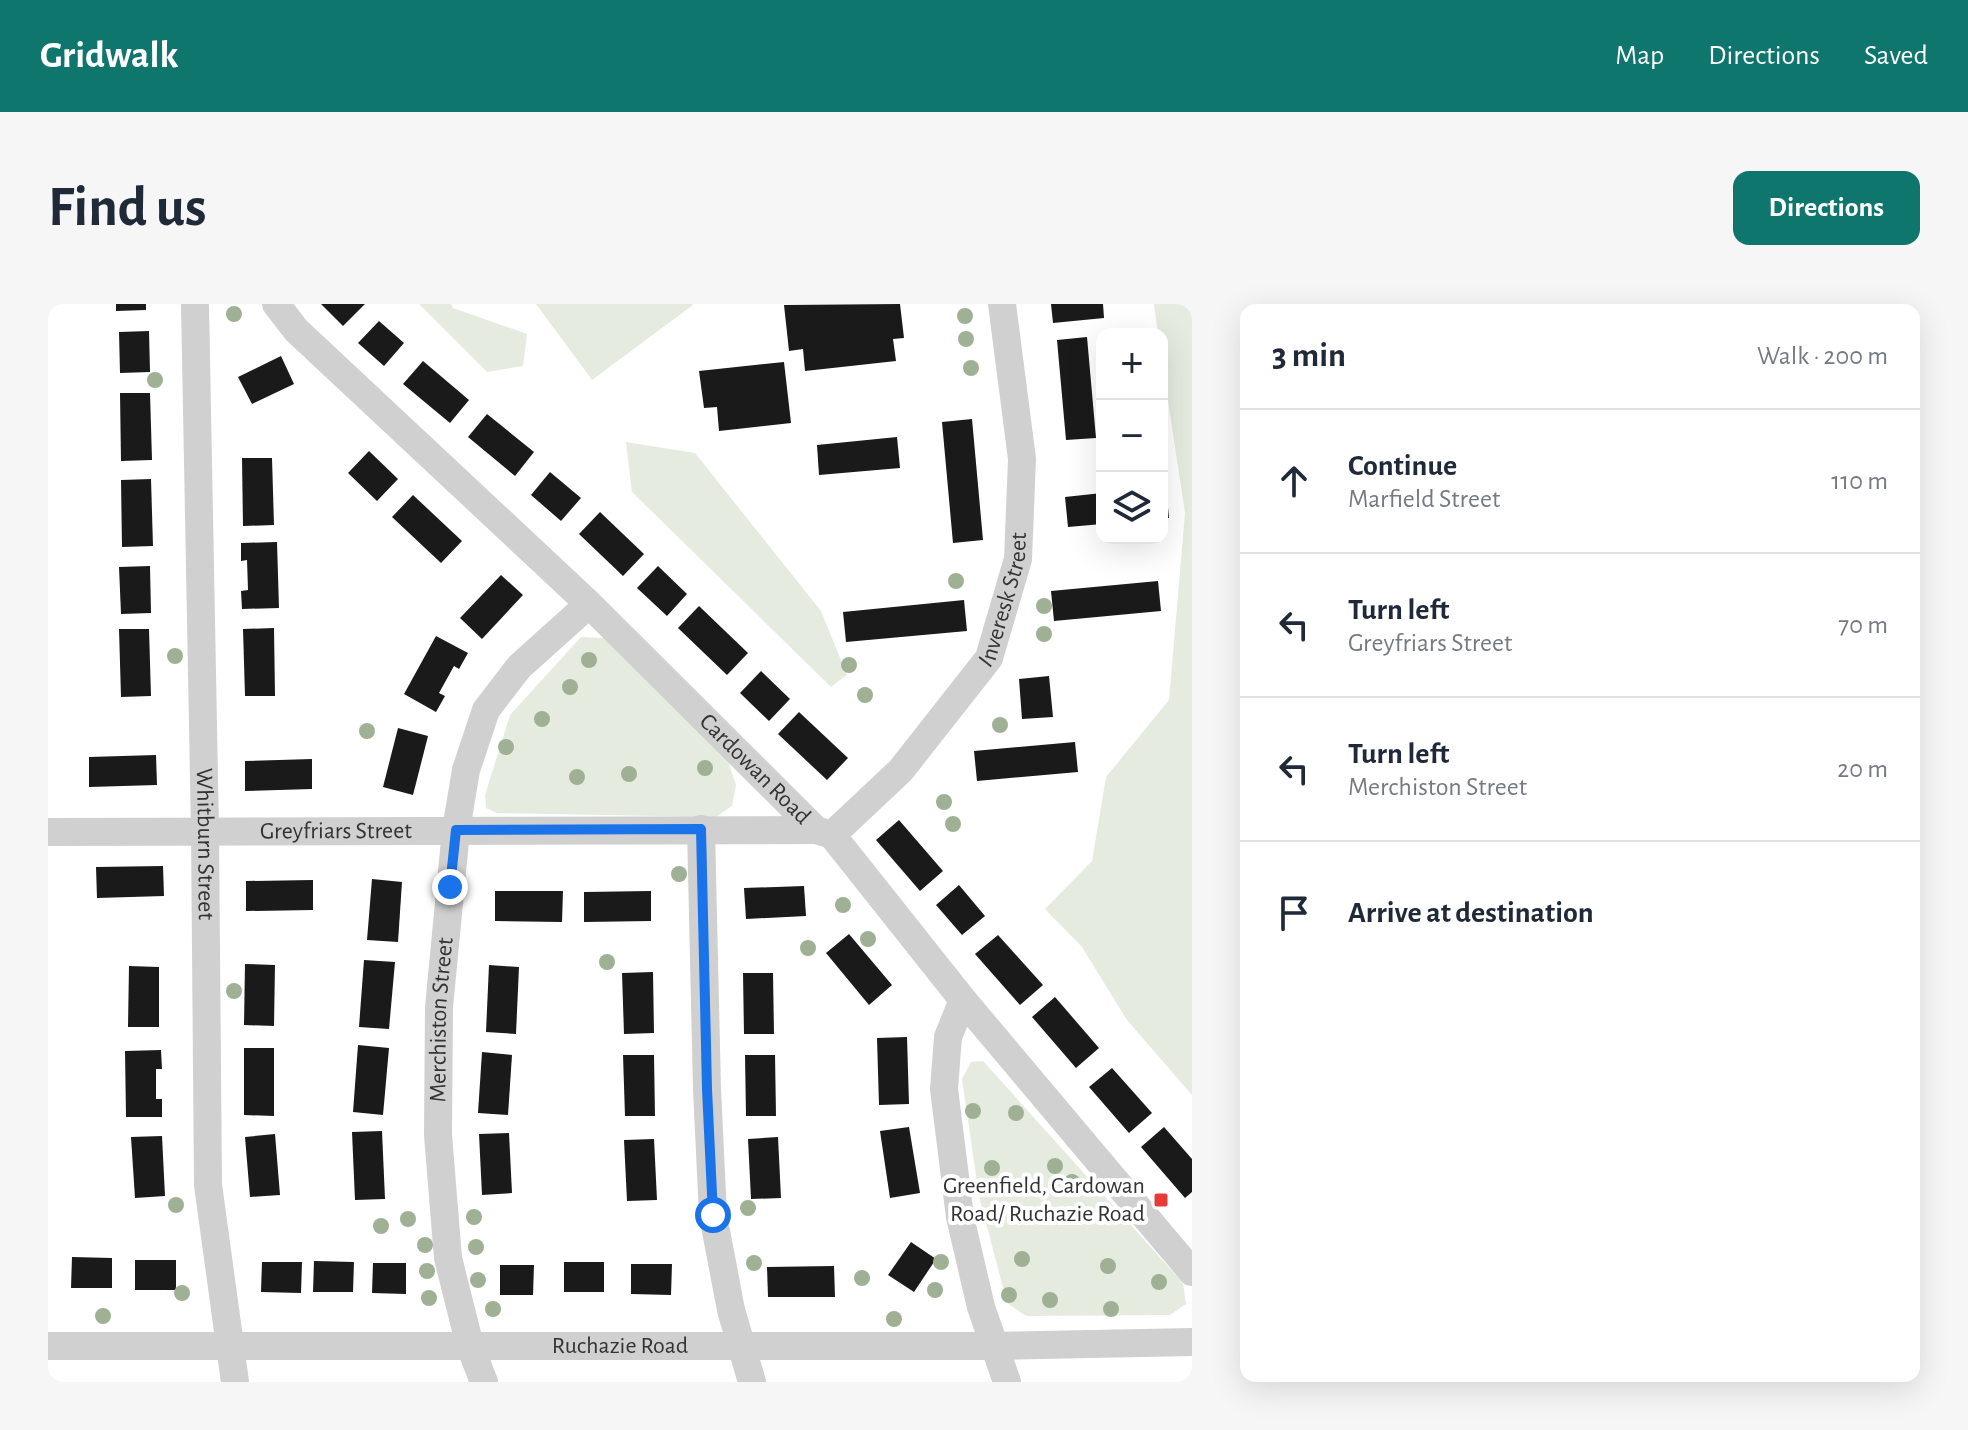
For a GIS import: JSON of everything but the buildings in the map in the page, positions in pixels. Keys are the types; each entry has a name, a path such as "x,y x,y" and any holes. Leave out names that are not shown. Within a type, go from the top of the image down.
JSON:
{"street":[{"name":"Whitburn Street","path":"195,304 208,1185 235,1382"},
{"name":"Cardowan Road","path":"276,304 296,330 589,604 824,832 1192,1272"},
{"name":"Inveresk Street","path":"824,832 901,770 989,658 1018,559 1022,459 1002,304"},
{"name":"Merchiston Street","path":"484,1382 470,1346 448,1258 438,1135 439,1007 456,830 466,770 486,710 519,667 589,604"},
{"name":"Greyfriars Street","path":"48,832 701,829 824,832"},
{"path":"701,829 713,1215 740,1344 752,1382"},
{"path":"963,1000 948,1037 944,1089 960,1217 981,1307 1007,1382"},
{"name":"Ruchazie Road","path":"48,1346 995,1346 1192,1342"}],"shaded area":[{"path":"419,304 451,304 453,308 527,334 523,366 487,372"},
{"path":"536,304 692,304 693,305 592,380"},
{"path":"1154,304 1192,304 1192,1095 1127,1020 1082,947 1045,909 1092,861 1106,777 1169,700 1185,513 1168,401 1168,328 1157,328"},
{"path":"626,442 695,453 821,611 847,675 831,687 632,492"},
{"path":"581,637 604,638 728,761 736,785 732,806 716,817 497,813 486,808 485,795 510,715"},
{"path":"983,1061 1183,1283 1186,1304 1170,1315 1026,1316 1007,1303 979,1196 962,1079 971,1062"}],"place":[{"name":"Greenfield, Cardowan Road/ Ruchazie Road","path":"1161,1200"}],"route":[{"path":"450,887 456,830 701,829 713,1215"}]}
